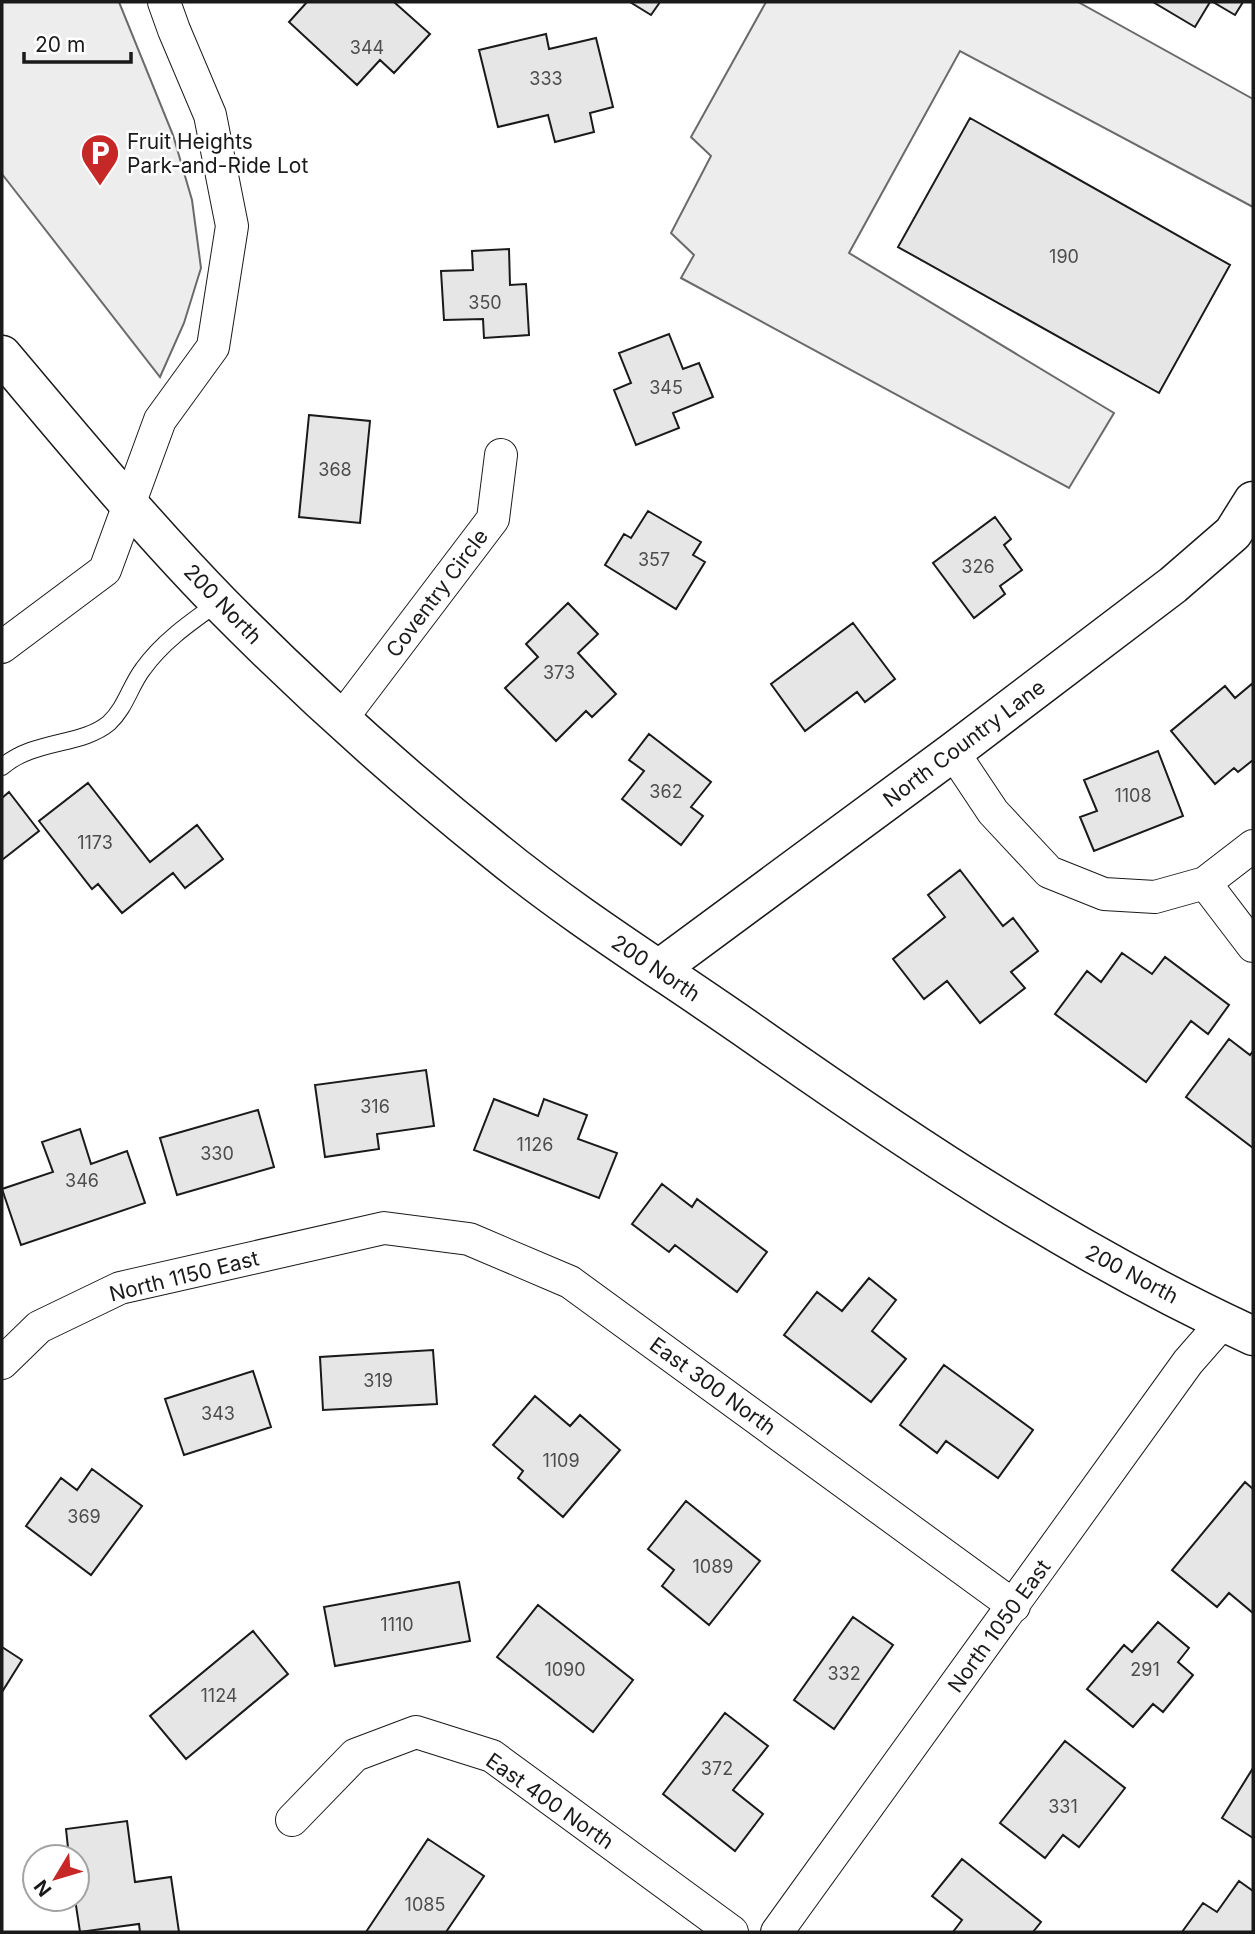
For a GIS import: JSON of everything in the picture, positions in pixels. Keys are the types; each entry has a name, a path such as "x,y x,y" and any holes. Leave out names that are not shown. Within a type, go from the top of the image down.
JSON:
{"main road":[{"path":"2,355 130,505"},
{"name":"North Country Lane","path":"659,969 953,752 1172,585 1233,533 1253,501"},
{"name":"200 North","path":"130,505 219,602 342,718 494,850 565,906 958,1174 1101,1258 1238,1329"}],"street":[{"path":"2,647 105,570 160,420 213,347 232,226 209,115 164,2"},
{"name":"Coventry Circle","path":"342,718 493,519 501,455"},
{"path":"953,752 993,812 1049,872 1104,894 1155,897 1205,883 1253,846"},
{"path":"1205,883 1253,946"},
{"name":"North 1150 East","path":"2,1363 39,1327 120,1289 384,1228"},
{"name":"East 300 North","path":"384,1228 469,1239 570,1282 1014,1606"},
{"name":"North 1050 East","path":"777,1932 1188,1362 1238,1329"},
{"name":"East 400 North","path":"292,1820 355,1755 416,1732 492,1756 732,1932"}],"lane":[{"path":"2,768 9,761 34,748 96,732 110,722 127,702 141,670 164,644 219,602"}],"shaded area":[{"name":"Fruit Heights Park-and-Ride Lot","path":"2,2 119,2 173,135 192,200 201,268 184,323 160,377 2,174"},
{"path":"766,2 1078,2 1253,99 1253,207 960,51 849,253 1114,413 1069,488 681,278 694,255 671,233 711,156 691,137"}],"building":[{"path":"307,2 394,2 430,34 394,73 380,60 357,85 289,22"},
{"path":"630,2 660,2 651,15"},
{"path":"1153,2 1210,2 1195,27"},
{"path":"1213,2 1243,2 1235,15"},
{"path":"546,34 549,49 596,38 613,107 590,113 594,132 555,142 548,115 498,127 479,50"},
{"path":"970,118 1230,265 1159,393 898,247"},
{"path":"509,249 510,285 526,284 529,335 484,338 483,319 444,320 441,271 473,270 472,251"},
{"path":"669,334 683,369 699,363 713,397 673,413 679,428 636,445 614,390 631,383 619,353"},
{"path":"309,415 370,421 360,523 299,517"},
{"path":"648,511 701,542 693,555 705,562 676,609 605,565 624,534 631,538"},
{"path":"995,517 1011,539 1004,545 1022,570 1000,586 1005,594 974,618 933,563"},
{"path":"568,603 598,634 578,653 616,694 592,717 586,711 556,741 505,688 538,657 526,644"},
{"path":"853,623 895,679 865,702 857,692 805,731 771,684"},
{"path":"1253,683 1253,760 1238,772 1234,768 1215,784 1171,731 1225,686 1235,698"},
{"path":"649,734 711,782 691,807 703,816 681,845 622,799 644,771 629,760"},
{"path":"1158,751 1183,816 1094,851 1080,817 1097,811 1084,780"},
{"path":"88,783 150,862 197,825 223,859 185,888 173,873 122,913 98,884 92,889 39,821"},
{"path":"9,792 39,831 2,860 2,798"},
{"path":"960,870 1003,926 1013,918 1038,951 1011,972 1025,988 980,1023 947,981 924,999 893,959 945,917 928,895"},
{"path":"1122,953 1152,974 1165,957 1229,1005 1208,1034 1191,1021 1146,1082 1055,1014 1087,971 1101,982"},
{"path":"1229,1039 1250,1055 1253,1051 1253,1148 1186,1097"},
{"path":"426,1070 434,1126 377,1134 379,1149 325,1157 315,1085"},
{"path":"494,1099 538,1116 544,1099 587,1115 578,1139 617,1153 599,1198 474,1150"},
{"path":"258,1110 274,1167 177,1195 160,1138"},
{"path":"80,1129 91,1164 127,1151 145,1203 21,1245 2,1189 53,1172 42,1142"},
{"path":"662,1184 692,1207 697,1199 767,1252 737,1292 675,1245 669,1252 632,1224"},
{"path":"869,1278 896,1300 872,1331 906,1359 871,1402 784,1335 817,1292 842,1311"},
{"path":"433,1350 437,1404 323,1410 320,1357"},
{"path":"944,1365 1033,1430 998,1478 946,1441 937,1453 900,1425"},
{"path":"253,1371 271,1427 184,1455 165,1399"},
{"path":"535,1396 570,1426 580,1415 620,1450 563,1517 518,1478 523,1471 493,1445"},
{"path":"92,1469 142,1506 91,1575 26,1526 61,1478 77,1490"},
{"path":"1245,1482 1253,1489 1253,1613 1229,1593 1217,1607 1172,1570"},
{"path":"686,1501 760,1561 709,1625 662,1586 674,1570 648,1549"},
{"path":"459,1582 470,1641 335,1666 324,1607"},
{"path":"538,1605 633,1680 593,1732 497,1657"},
{"path":"853,1617 893,1645 834,1729 794,1700"},
{"path":"1158,1622 1189,1648 1178,1662 1193,1675 1163,1712 1153,1704 1133,1727 1087,1689 1124,1645 1132,1652"},
{"path":"253,1631 288,1674 186,1759 150,1716"},
{"path":"2,1647 22,1660 2,1692"},
{"path":"725,1713 768,1746 733,1790 763,1814 735,1851 663,1794"},
{"path":"1065,1741 1125,1788 1079,1847 1063,1835 1045,1858 1000,1823"},
{"path":"1253,1768 1253,1838 1222,1818"},
{"path":"127,1821 135,1882 171,1877 179,1932 140,1932 139,1924 80,1932 77,1913 91,1913 91,1843 68,1843 66,1829"},
{"path":"428,1839 484,1876 446,1932 366,1932"},
{"path":"962,1859 1041,1922 1033,1932 953,1932 962,1920 932,1896"},
{"path":"1239,1881 1253,1891 1253,1932 1182,1932 1203,1903 1217,1912"}],"place":[{"name":"Fruit Heights Park-and-Ride Lot","path":"100,187"}]}
